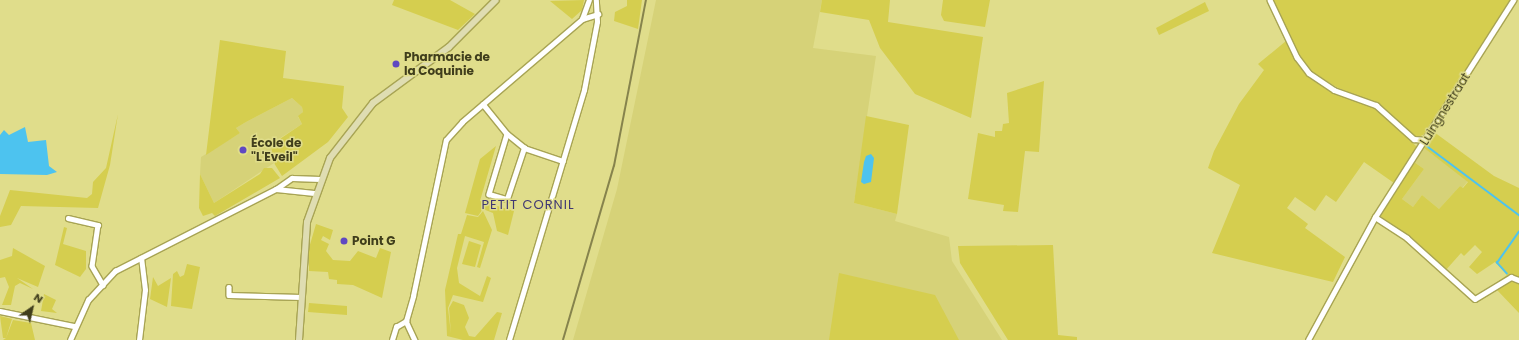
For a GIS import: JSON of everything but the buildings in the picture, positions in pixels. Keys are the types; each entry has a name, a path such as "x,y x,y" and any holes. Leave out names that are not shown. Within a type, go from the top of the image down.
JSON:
{"main road":[{"path":"299,340 307,222 314,193 330,158 357,118 384,93 449,47 496,0"}],"street":[{"path":"582,19 588,0"},
{"path":"509,340 584,90 598,14 596,0"},
{"path":"1270,0 1297,57 1309,73 1334,90 1376,105 1414,140 1427,139"},
{"name":"Luingnestraat","path":"1308,340 1375,217 1427,139 1513,0"},
{"path":"415,340 406,321 446,140 483,104 582,19 598,14"},
{"path":"483,104 507,134 524,148 563,161"},
{"path":"507,134 489,194 508,199 524,148"},
{"path":"70,340 74,326 88,300 115,271 276,189 296,176 320,179"},
{"path":"276,189 314,193"},
{"path":"1375,217 1407,238 1475,299 1511,277 1519,280"},
{"path":"68,218 98,225 92,266 103,285"},
{"path":"139,340 145,290 141,258"},
{"path":"229,287 229,295 301,297"},
{"path":"0,311 74,326"},
{"path":"392,340 396,327 406,321"}],"shaded area":[{"path":"394,0 450,0 475,14 458,30 392,5"},
{"path":"584,0 582,10 572,19 550,1"},
{"path":"627,0 642,0 638,29 614,21 615,12 627,6"},
{"path":"656,0 822,0 813,48 876,56 854,203 897,214 895,221 949,237 952,261 1002,340 573,340 617,189"},
{"path":"822,0 890,0 888,22 983,37 971,118 915,94 880,48 869,20 820,12"},
{"path":"943,0 990,0 985,27 944,21 941,15"},
{"path":"1272,0 1510,0 1425,134 1416,138 1377,103 1338,88 1312,72 1297,51"},
{"path":"1205,2 1209,11 1159,35 1156,28"},
{"path":"220,40 286,51 283,78 344,86 342,108 348,117 328,142 282,176 274,163 271,145 302,124 298,116 303,112 302,107 292,98 236,128 240,133 206,155"},
{"path":"1286,41 1304,71 1318,81 1377,108 1418,148 1394,183 1364,162 1336,202 1326,195 1315,211 1295,197 1287,208 1308,224 1305,228 1345,257 1333,282 1212,253 1240,185 1208,168 1214,151 1239,104 1264,70 1258,64"},
{"path":"1044,81 1039,152 1025,151 1018,212 1003,211 1004,205 968,199 978,133 995,137 995,131 1002,131 1003,124 1009,123 1007,93"},
{"name":"École de \"L'Eveil\"","path":"292,98 302,107 303,112 298,117 302,124 271,144 274,163 214,203 200,174 201,157 240,133 236,128"},
{"path":"118,114 110,165 98,208 21,206 11,225 0,227 0,216 10,190 87,198 92,194 93,182 106,168"},
{"path":"866,116 909,125 897,214 854,203"},
{"path":"1434,132 1494,176 1519,188 1519,313 1497,290 1480,301 1476,297 1507,275 1495,262 1477,274 1469,267 1482,252 1475,245 1464,256 1461,253 1445,271 1379,215 1414,162 1424,169 1402,199 1413,207 1422,195 1439,209 1460,186 1463,188 1468,182 1424,148"},
{"path":"496,146 480,201 514,211 508,235 497,231 493,213 483,209 478,216 465,213 480,159"},
{"path":"1424,148 1468,181 1462,188 1460,186 1439,209 1422,195 1413,207 1402,199 1424,169 1414,162"},
{"path":"264,168 272,168 280,178 215,216 212,213 203,216 199,208 200,174 214,203 260,174"},
{"path":"483,211 492,230 480,268 477,267 484,242 465,236 457,268 459,283 480,296 487,276 491,278 483,302 453,295 448,308 451,334 449,308 453,301 464,305 469,318 465,327 469,336 475,337 497,312 502,313 494,340 463,340 447,336 445,290 458,234 461,234 467,215 478,217"},
{"path":"316,224 333,230 330,240 323,236 321,240 329,244 326,251 333,260 350,261 358,251 376,258 380,248 391,252 382,298 353,285 337,284 337,280 329,279 328,272 309,271 309,248"},
{"path":"64,227 67,228 63,244 86,251 86,269 80,277 55,265"},
{"path":"469,241 481,245 475,267 462,264"},
{"path":"1053,245 1058,335 1077,337 1077,340 1008,340 960,263 958,246"},
{"path":"13,248 45,266 38,287 17,278 33,289 20,283 15,286 11,305 2,305 9,287 5,277 0,278 0,260 12,256"},
{"path":"187,264 200,267 192,309 171,306 173,274 177,271 180,277 184,275"},
{"path":"839,273 935,295 959,340 829,340"},
{"path":"153,277 158,286 171,278 167,307 150,299"},
{"path":"44,294 56,300 52,309 57,313 41,311"},
{"path":"309,303 347,306 347,315 308,312"},
{"path":"0,316 12,319 6,338 3,338"},
{"path":"13,320 31,323 35,340 3,340 6,338"}],"water":[{"path":"25,127 28,142 46,140 49,166 57,172 47,175 0,174 0,135 4,130 9,135"},
{"path":"871,154 874,158 871,182 864,184 861,182 864,162 866,156"}],"waterway":[{"path":"1427,146 1519,215"},
{"path":"1507,274 1497,263 1519,232"}],"railway":[{"path":"563,340 614,166 646,0"}],"place":[{"name":"Pharmacie de la Coquinie","path":"396,64"},
{"name":"École de \"L'Eveil\"","path":"243,150"},
{"name":"Point G","path":"344,241"}],"district":[{"name":"PETIT CORNIL","path":"528,205"}]}
